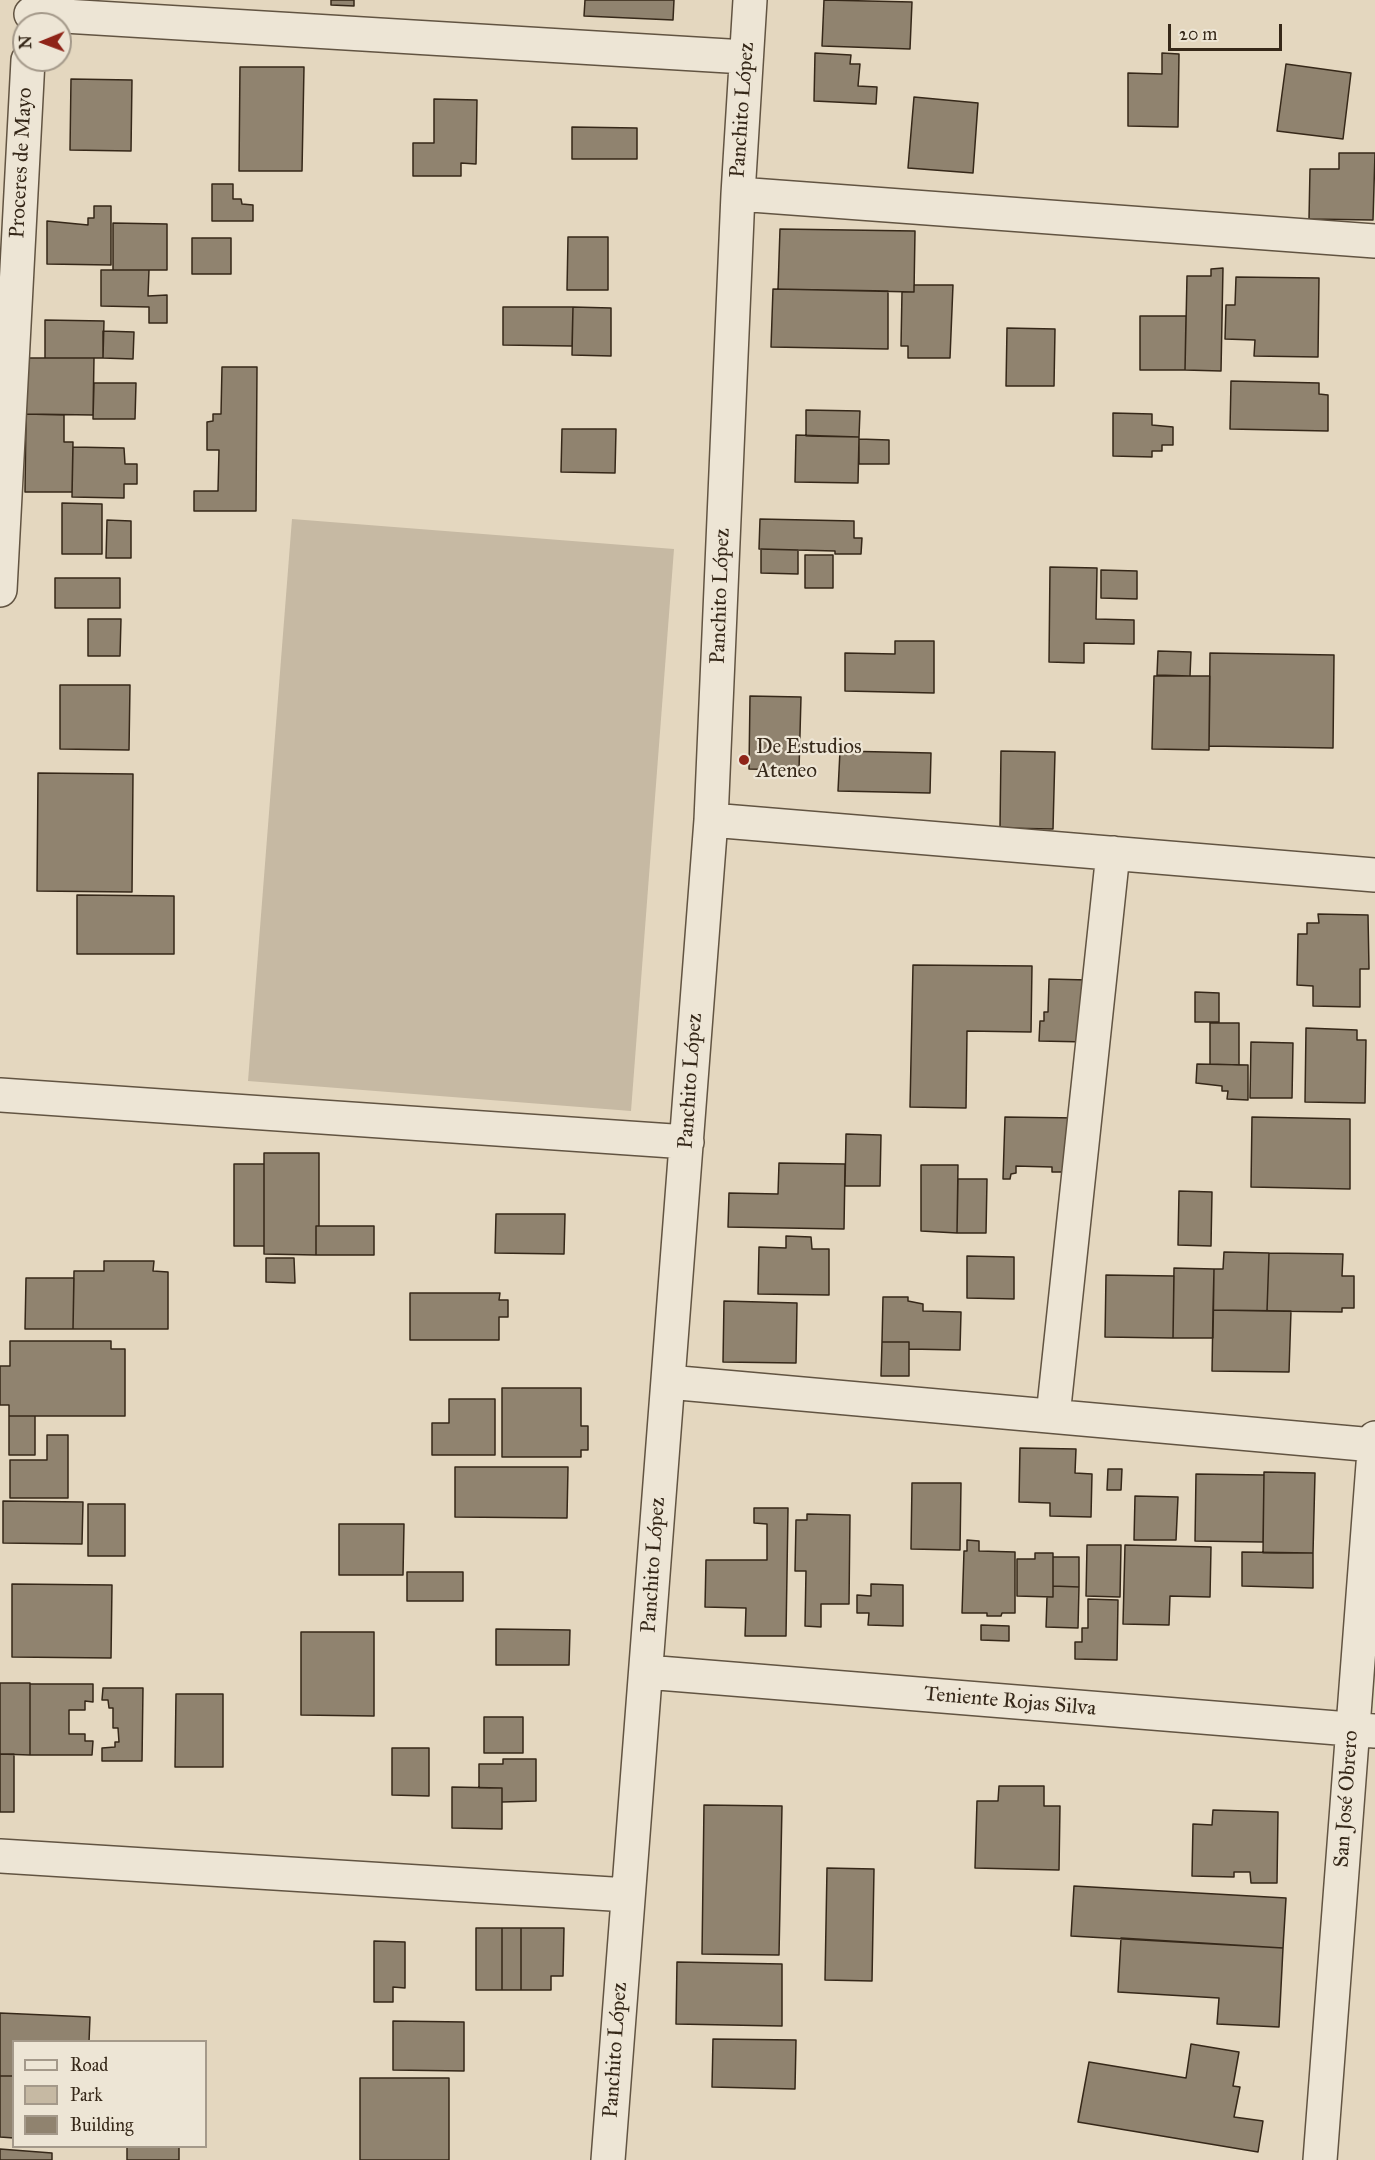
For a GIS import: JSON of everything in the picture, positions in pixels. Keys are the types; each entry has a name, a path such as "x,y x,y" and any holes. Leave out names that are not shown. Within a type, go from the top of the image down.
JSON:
{"street":[{"name":"Panchito López","path":"608,2160 711,820 738,194 750,0"},
{"path":"72,16 745,57"},
{"name":"Proceres de Mayo","path":"0,590 9,229 27,72"},
{"path":"738,194 1375,241"},
{"path":"711,820 1375,875"},
{"path":"1053,1416 1113,853"},
{"path":"0,1095 687,1142"},
{"path":"668,1382 1374,1445"},
{"name":"San José Obrero","path":"1320,2160 1364,1730 1375,1438"},
{"name":"Teniente Rojas Silva","path":"646,1672 1364,1730"},
{"path":"0,1856 628,1895"}],"green space":[{"path":"292,519 674,549 631,1111 248,1081"}],"building":[{"path":"331,0 354,0 354,6 331,5"},
{"path":"585,0 674,0 673,20 584,16"},
{"path":"824,0 912,2 910,49 822,46"},
{"path":"815,53 851,55 850,64 860,64 858,86 877,87 876,104 814,101"},
{"path":"1162,53 1179,54 1178,127 1128,126 1128,73 1162,74"},
{"path":"1286,64 1351,73 1343,139 1277,131"},
{"path":"240,67 304,67 302,171 239,171"},
{"path":"71,79 132,80 131,151 70,150"},
{"path":"914,97 978,103 973,173 908,168"},
{"path":"434,99 477,100 476,164 461,163 461,176 413,176 413,143 434,143"},
{"path":"572,127 637,128 637,159 572,159"},
{"path":"1339,153 1375,153 1373,220 1309,219 1310,169 1339,169"},
{"path":"212,184 233,184 233,199 241,199 242,204 253,205 253,221 212,221"},
{"path":"94,206 111,206 111,265 47,264 47,221 88,225 88,218 94,218"},
{"path":"113,223 167,224 167,270 113,270"},
{"path":"780,229 915,231 914,292 778,289"},
{"path":"568,237 608,237 608,290 567,290"},
{"path":"192,238 231,238 231,274 192,274"},
{"path":"1223,268 1221,371 1185,370 1187,276 1211,276 1211,269"},
{"path":"101,270 149,270 148,296 167,295 167,323 149,323 149,307 101,306"},
{"path":"1236,277 1319,278 1318,357 1254,356 1255,340 1225,339 1226,305 1235,305"},
{"path":"914,285 953,285 950,358 908,358 908,346 901,346 902,292 914,292"},
{"path":"773,289 888,291 888,349 771,347"},
{"path":"503,307 573,307 572,346 503,345"},
{"path":"573,307 611,308 611,356 572,355"},
{"path":"1140,316 1186,316 1185,370 1140,370"},
{"path":"45,320 104,321 103,358 45,358"},
{"path":"1007,328 1055,329 1054,386 1006,386"},
{"path":"103,331 134,332 133,359 103,358"},
{"path":"27,358 94,358 93,415 26,414"},
{"path":"222,367 257,367 256,511 194,511 194,491 218,491 219,450 207,450 207,422 213,421 213,414 221,414"},
{"path":"1231,381 1319,383 1319,394 1328,395 1328,431 1230,429"},
{"path":"94,383 136,383 135,419 93,419"},
{"path":"806,410 860,411 859,437 806,436"},
{"path":"1113,413 1152,414 1152,425 1173,427 1173,445 1162,445 1162,451 1152,451 1152,457 1113,456"},
{"path":"26,414 64,415 64,442 73,442 72,492 25,492"},
{"path":"562,429 616,429 615,473 561,472"},
{"path":"796,435 859,437 858,483 795,482"},
{"path":"859,439 889,440 889,464 859,464"},
{"path":"73,447 124,448 125,464 137,464 137,484 124,484 124,498 72,497"},
{"path":"62,503 102,504 102,554 62,554"},
{"path":"760,519 854,521 854,538 862,538 861,554 759,549"},
{"path":"107,520 131,521 131,558 106,558"},
{"path":"761,549 798,550 798,574 761,573"},
{"path":"805,555 833,555 833,588 805,588"},
{"path":"1050,567 1097,568 1096,619 1134,620 1134,644 1084,643 1084,663 1049,662"},
{"path":"1101,570 1137,571 1137,599 1101,598"},
{"path":"55,578 120,578 120,608 55,608"},
{"path":"88,619 121,619 120,656 88,656"},
{"path":"895,641 934,641 934,693 845,691 845,653 895,654"},
{"path":"1158,651 1191,652 1190,676 1157,675"},
{"path":"1210,653 1334,655 1333,748 1209,746"},
{"path":"1154,676 1210,676 1209,750 1152,749"},
{"path":"60,685 130,685 129,750 60,749"},
{"path":"750,696 801,697 799,770 749,769"},
{"path":"840,751 931,753 930,793 838,791"},
{"path":"1001,751 1055,752 1053,829 1000,828"},
{"path":"38,773 133,774 132,892 37,891"},
{"path":"77,895 174,896 174,954 77,954"},
{"path":"1318,914 1368,915 1369,969 1360,969 1360,1007 1313,1006 1313,986 1297,985 1298,934 1307,934 1307,923 1319,923"},
{"path":"913,965 1032,966 1031,1032 967,1031 966,1108 910,1107"},
{"path":"1049,979 1088,980 1087,1042 1039,1041 1040,1021 1044,1021 1044,1012 1048,1012"},
{"path":"1195,992 1219,993 1219,1022 1195,1022"},
{"path":"1210,1023 1239,1023 1239,1065 1210,1064"},
{"path":"1306,1028 1357,1030 1357,1040 1366,1040 1365,1103 1305,1102"},
{"path":"1251,1042 1293,1043 1292,1098 1250,1098"},
{"path":"1197,1064 1248,1065 1248,1100 1227,1099 1228,1091 1222,1091 1222,1086 1196,1083"},
{"path":"1005,1117 1078,1118 1062,1180 1062,1172 1052,1172 1052,1167 1016,1166 1016,1173 1011,1174 1010,1179 1003,1179"},
{"path":"1252,1117 1350,1119 1350,1189 1251,1187"},
{"path":"846,1134 881,1135 880,1186 845,1186"},
{"path":"264,1153 319,1153 319,1226 316,1226 316,1255 264,1254"},
{"path":"779,1163 845,1164 844,1229 728,1227 729,1193 778,1194"},
{"path":"234,1164 264,1164 264,1246 234,1246"},
{"path":"921,1165 958,1165 957,1233 921,1231"},
{"path":"958,1179 987,1179 986,1233 957,1233"},
{"path":"1179,1191 1212,1192 1211,1246 1178,1245"},
{"path":"496,1214 565,1214 564,1254 495,1253"},
{"path":"316,1226 374,1226 374,1255 316,1255"},
{"path":"786,1236 811,1237 812,1249 829,1249 829,1295 758,1294 759,1247 786,1248"},
{"path":"1224,1252 1269,1253 1267,1311 1213,1310 1214,1269 1223,1269"},
{"path":"1269,1253 1343,1254 1342,1276 1354,1276 1354,1308 1342,1308 1342,1312 1267,1311"},
{"path":"967,1256 1014,1257 1014,1299 967,1298"},
{"path":"266,1258 294,1258 295,1283 266,1282"},
{"path":"104,1261 154,1261 153,1271 168,1272 168,1329 73,1329 74,1271 104,1271"},
{"path":"1174,1268 1214,1269 1213,1338 1173,1338"},
{"path":"1106,1275 1174,1276 1173,1338 1105,1337"},
{"path":"26,1278 74,1278 73,1329 25,1329"},
{"path":"410,1293 500,1293 499,1300 508,1300 508,1317 499,1317 499,1340 410,1340"},
{"path":"883,1297 908,1297 908,1301 923,1304 923,1311 961,1312 960,1350 909,1349 909,1342 882,1342"},
{"path":"724,1301 797,1303 796,1363 723,1362"},
{"path":"1213,1310 1291,1311 1289,1372 1212,1371"},
{"path":"10,1341 111,1341 111,1349 125,1349 125,1416 9,1416 9,1405 0,1405 0,1366 10,1366"},
{"path":"882,1342 909,1342 909,1376 881,1376"},
{"path":"502,1388 581,1388 581,1426 588,1426 588,1450 581,1450 581,1457 502,1457"},
{"path":"449,1399 495,1399 495,1455 432,1455 432,1423 449,1423"},
{"path":"9,1416 35,1416 35,1455 9,1455"},
{"path":"47,1435 68,1435 68,1498 10,1498 10,1460 47,1460"},
{"path":"1020,1448 1076,1449 1075,1473 1092,1474 1091,1517 1050,1516 1050,1503 1019,1502"},
{"path":"455,1467 568,1467 567,1518 455,1517"},
{"path":"1108,1469 1122,1469 1121,1490 1107,1490"},
{"path":"1264,1472 1315,1473 1313,1553 1263,1553"},
{"path":"1196,1474 1264,1475 1263,1542 1195,1541"},
{"path":"912,1483 961,1483 960,1550 911,1549"},
{"path":"1135,1496 1178,1497 1176,1540 1134,1540"},
{"path":"3,1501 83,1502 82,1544 3,1543"},
{"path":"88,1504 125,1504 125,1556 88,1556"},
{"path":"754,1508 788,1508 786,1636 745,1636 746,1608 705,1607 706,1560 767,1560 767,1524 754,1523"},
{"path":"807,1514 850,1515 849,1604 821,1604 821,1627 805,1626 806,1571 795,1571 796,1520 807,1520"},
{"path":"339,1524 404,1524 403,1575 339,1575"},
{"path":"967,1540 979,1541 979,1551 1015,1552 1015,1613 987,1616 987,1613 962,1613 964,1551 967,1551"},
{"path":"1087,1545 1121,1545 1120,1597 1086,1596"},
{"path":"1125,1545 1211,1547 1210,1597 1170,1596 1169,1625 1123,1624"},
{"path":"1242,1552 1313,1553 1313,1588 1242,1586"},
{"path":"1035,1553 1053,1553 1053,1597 1017,1596 1017,1559 1035,1559"},
{"path":"1053,1557 1079,1557 1079,1587 1053,1586"},
{"path":"407,1572 463,1572 463,1601 407,1601"},
{"path":"12,1584 112,1585 111,1658 12,1657"},
{"path":"871,1584 903,1585 903,1626 868,1625 869,1613 857,1613 857,1595 871,1596"},
{"path":"1053,1586 1079,1587 1078,1628 1046,1627 1047,1597 1053,1597"},
{"path":"1088,1599 1118,1600 1117,1660 1075,1659 1075,1642 1082,1642 1082,1628 1088,1628"},
{"path":"981,1625 1009,1626 1009,1641 981,1640"},
{"path":"496,1629 570,1630 569,1665 496,1665"},
{"path":"301,1632 374,1632 374,1716 301,1715"},
{"path":"0,1683 30,1683 30,1755 0,1754"},
{"path":"30,1684 93,1684 93,1702 85,1701 85,1710 69,1710 69,1734 85,1734 85,1741 93,1741 92,1755 30,1755"},
{"path":"103,1688 143,1688 142,1761 102,1761 102,1748 115,1747 115,1742 119,1742 118,1728 113,1728 113,1708 109,1708 108,1700 102,1700"},
{"path":"176,1694 223,1694 223,1767 175,1767"},
{"path":"484,1717 523,1717 523,1753 484,1753"},
{"path":"392,1748 429,1748 429,1796 392,1795"},
{"path":"0,1754 14,1754 14,1812 0,1812"},
{"path":"503,1759 536,1759 536,1801 502,1802 502,1788 479,1788 479,1764 503,1764"},
{"path":"999,1786 1044,1786 1044,1806 1060,1806 1059,1870 975,1868 977,1801 998,1801"},
{"path":"452,1787 502,1788 502,1829 452,1828"},
{"path":"704,1805 782,1806 779,1955 702,1954"},
{"path":"1213,1810 1278,1812 1277,1883 1251,1883 1250,1872 1234,1872 1234,1877 1192,1876 1193,1824 1212,1825"},
{"path":"827,1868 874,1869 872,1981 825,1980"},
{"path":"1074,1886 1286,1898 1283,1948 1071,1936"},
{"path":"476,1928 502,1928 502,1990 476,1990"},
{"path":"502,1928 521,1928 521,1990 502,1990"},
{"path":"521,1928 564,1928 563,1976 551,1976 551,1990 521,1990"},
{"path":"1121,1938 1283,1948 1279,2027 1217,2024 1219,1998 1118,1992"},
{"path":"374,1941 405,1942 405,1988 393,1987 393,2002 374,2002"},
{"path":"677,1962 782,1964 782,2026 676,2024"},
{"path":"0,2013 90,2017 89,2040 12,2040 12,2076 0,2076"},
{"path":"393,2021 464,2022 464,2071 393,2070"},
{"path":"713,2039 796,2040 795,2089 712,2087"},
{"path":"1191,2044 1239,2052 1233,2086 1240,2087 1234,2117 1263,2121 1258,2152 1078,2122 1089,2062 1186,2078"},
{"path":"0,2076 12,2076 12,2138 0,2137"},
{"path":"360,2078 449,2078 449,2160 360,2160"},
{"path":"127,2148 179,2148 179,2160 127,2160"},
{"path":"0,2149 52,2153 52,2160 0,2160"}],"place":[{"name":"De Estudios Ateneo","path":"744,760"}]}
